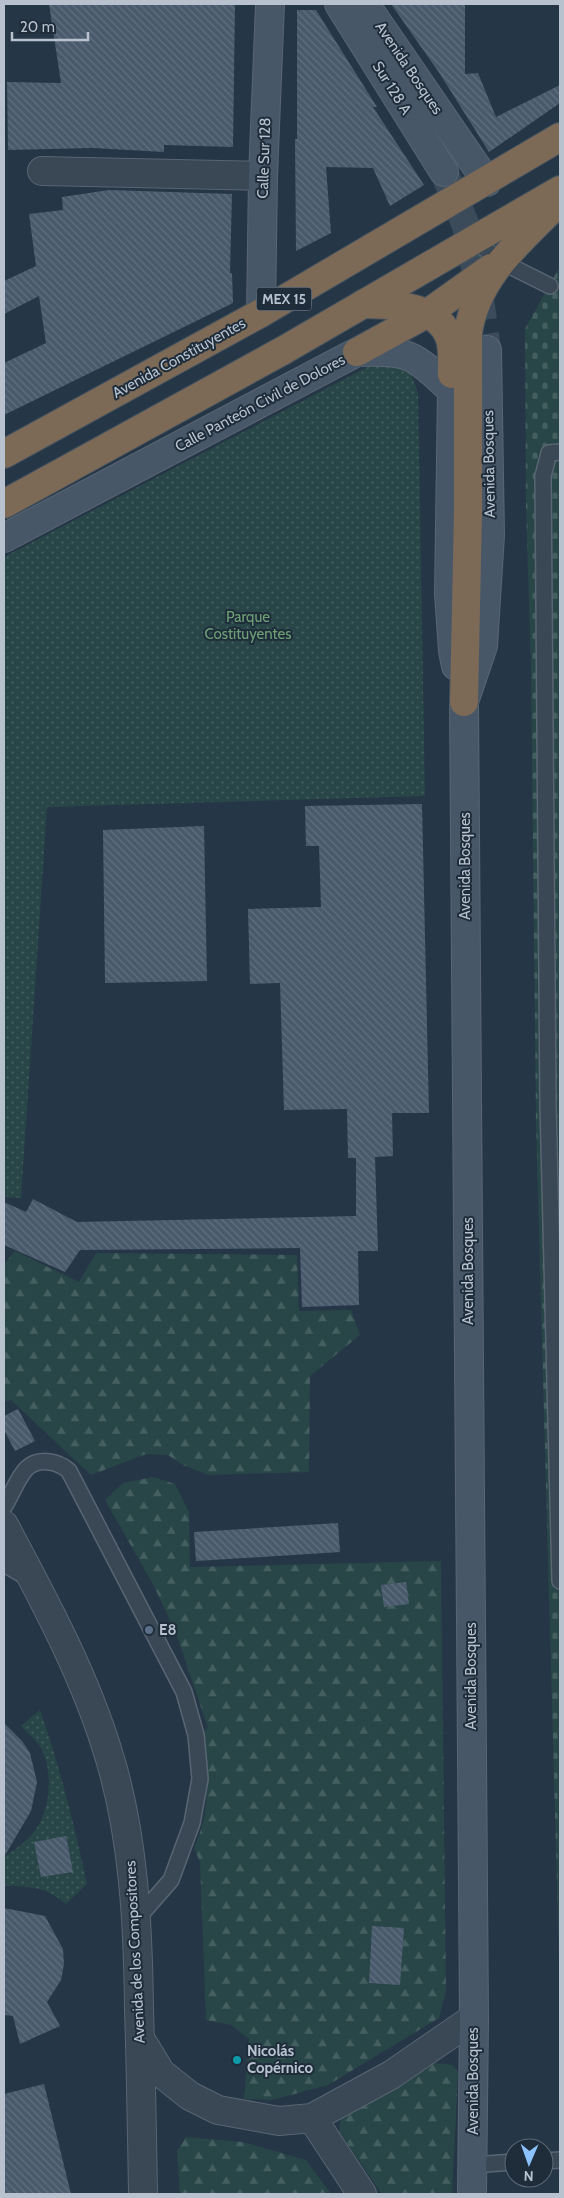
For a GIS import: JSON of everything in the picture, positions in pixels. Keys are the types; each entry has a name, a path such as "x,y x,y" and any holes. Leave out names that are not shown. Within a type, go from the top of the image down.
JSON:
{"highway":[{"name":"Avenida Constituyentes","path":"4,454 261,313 487,182 560,137"},
{"name":"MEX 15","path":"4,504 363,304 560,190"},
{"path":"464,702 468,512 468,334 470,316 482,289 500,262 560,200"},
{"path":"357,352 428,313 500,262"},
{"path":"363,304 391,305 428,313 439,321 450,340 452,390"}],"street":[{"name":"Calle Sur 128","path":"261,313 263,176 270,4"},
{"name":"Sur 128 A","path":"339,4 444,172"},
{"name":"Avenida Bosques","path":"365,4 487,182"},
{"path":"42,171 263,176"},
{"name":"Avenida Bosques","path":"472,2194 474,2018 464,702 482,646 484,627 490,535 487,350"},
{"name":"Calle Panteón Civil de Dolores","path":"4,538 357,352 404,354 414,359 452,390"},
{"path":"452,390 450,594 453,651 464,702"},
{"name":"Avenida de los Compositores","path":"4,1525 85,1688 110,1759 131,1859 136,1920 143,2194"},
{"path":"140,2039 161,2073 190,2096 218,2110 280,2121 312,2118 390,2075 474,2018"},
{"path":"312,2118 362,2194"}],"lane":[{"path":"474,240 500,262 550,286"},
{"path":"560,452 549,453 543,476 548,1105 560,1581"},
{"path":"4,1507 27,1468 45,1461 62,1464 69,1471 184,1692 196,1735 200,1779 192,1824 171,1880 136,1920"},
{"path":"4,1564 33,1581"},
{"path":"473,2164 504,2162"}],"green space":[{"path":"560,266 560,1995 536,1122 525,329"},
{"name":"Parque Costituyentes","path":"381,360 410,371 418,393 425,796 47,807 21,1198 4,1197 4,557"},
{"path":"15,1251 79,1282 96,1253 297,1255 299,1311 351,1310 360,1335 310,1376 309,1472 209,1475 183,1465 168,1455 146,1454 91,1475 11,1400 4,1402 4,1264"},
{"path":"153,1477 175,1484 189,1512 190,1567 441,1561 446,1991 439,2018 328,2085 272,2100 244,2099 249,2039 231,2025 206,2020 200,1862 194,1848 200,1834 206,1807 207,1779 200,1736 208,1728 177,1636 154,1586 105,1500 123,1483"},
{"path":"40,1710 66,1796 87,1884 66,1904 59,1898 44,1891 22,1886 4,1886 4,1857 34,1832 40,1823 47,1801 49,1778 44,1756 38,1743 21,1726"},
{"path":"435,2063 453,2065 458,2073 452,2194 382,2194 339,2132 341,2119 354,2108"},
{"path":"186,2137 243,2142 306,2160 331,2194 180,2194 177,2151"}],"building":[{"path":"49,4 235,4 233,147 164,145 164,152 93,148 8,150 7,82 61,83"},
{"path":"391,4 465,4 465,74 478,73 496,117 560,85 560,103 489,152 440,74"},
{"path":"297,10 316,10 377,107 373,107 424,185 390,206 373,168 326,167 331,233 296,251 295,139 297,139"},
{"path":"109,190 232,194 230,273 232,273 233,303 4,415 4,363 46,343 39,296 4,314 4,281 36,266 29,214 63,210 62,197"},
{"path":"422,804 429,1113 392,1113 393,1156 375,1157 378,1251 358,1251 359,1305 302,1307 300,1248 80,1250 65,1272 4,1245 4,1202 26,1212 33,1199 77,1222 356,1216 356,1158 348,1158 347,1109 284,1110 280,983 250,984 248,909 321,907 319,846 306,846 305,806"},
{"path":"204,826 207,981 105,983 103,830"},
{"path":"18,1409 35,1441 15,1451 4,1430 4,1416"},
{"path":"338,1523 340,1552 196,1561 194,1532"},
{"path":"406,1582 409,1604 384,1607 381,1585"},
{"path":"4,1723 22,1741 30,1753 37,1782 31,1811 4,1857"},
{"path":"66,1836 73,1872 41,1877 34,1842"},
{"path":"4,1908 45,1916 63,1949 64,1964 61,1980 47,2002 60,2026 20,2044 13,2016 4,2015"},
{"path":"372,1926 404,1928 400,1985 369,1983"},
{"path":"44,2084 71,2194 4,2194 4,2094"}],"tunnel":[{"path":"444,172 466,226 477,277 487,350"}],"place":[{"name":"E8","path":"149,1630"},
{"name":"Nicolás Copérnico","path":"237,2060"}]}
